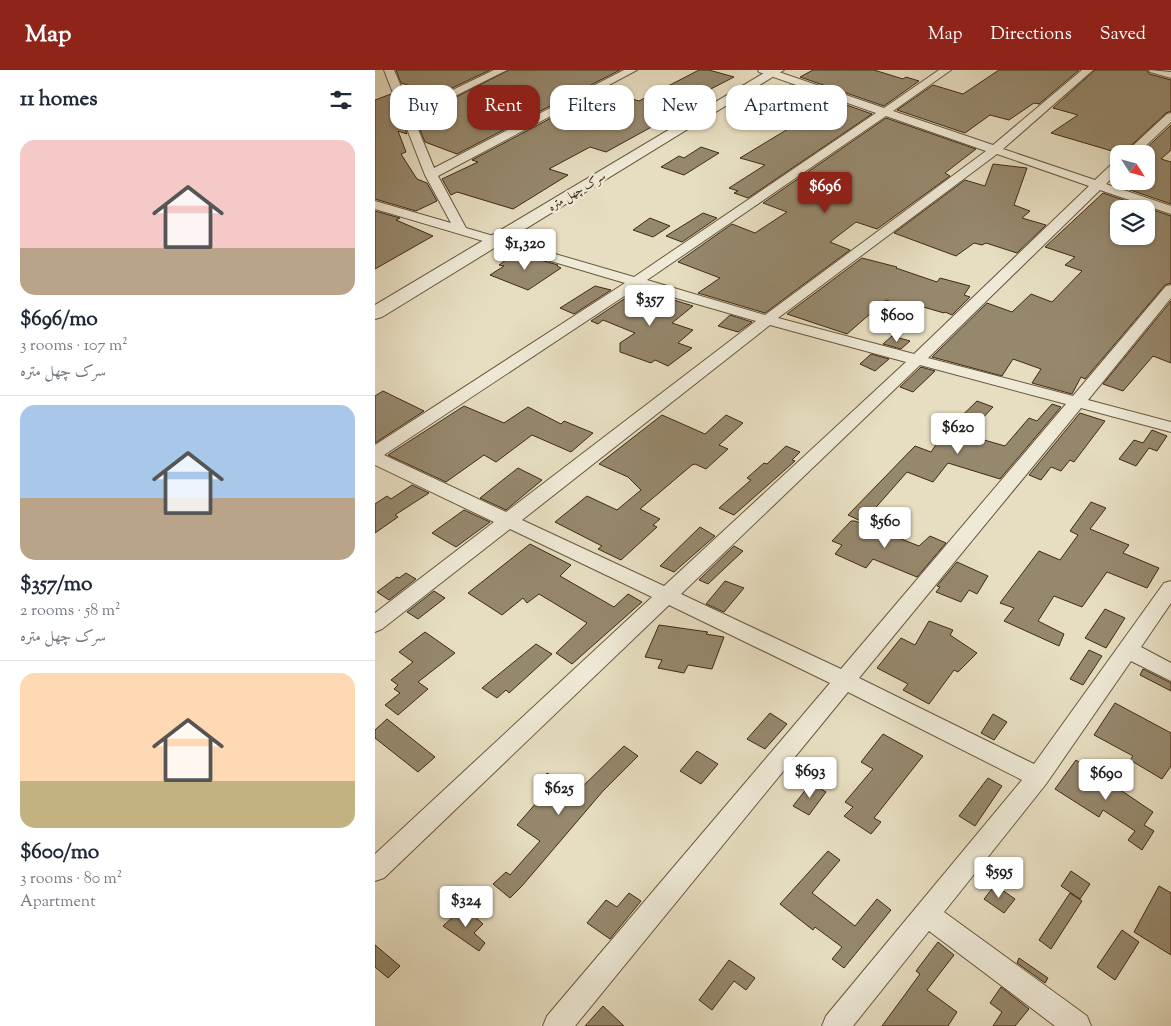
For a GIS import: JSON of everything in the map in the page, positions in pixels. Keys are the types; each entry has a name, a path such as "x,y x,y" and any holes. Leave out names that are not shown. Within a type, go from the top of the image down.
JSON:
{"street":[{"path":"457,92 502,70"},
{"path":"431,175 632,70"},
{"path":"375,453 637,281 946,70"},
{"path":"375,624 767,320 996,149 1088,70"},
{"path":"1155,70 1171,74"},
{"path":"772,71 884,112 1171,210"},
{"name":"سرک چهل متره","path":"375,313 497,241 772,71"},
{"path":"387,73 393,85"},
{"path":"1140,145 1171,116"},
{"path":"413,130 431,175 461,230"},
{"path":"375,870 916,361 1110,172"},
{"path":"375,206 767,320 1171,427"},
{"path":"557,1026 1079,402 1171,289"},
{"path":"375,458 845,681 1038,777"},
{"path":"836,1026 1038,777 1171,588"},
{"path":"1128,649 1171,673"},
{"path":"927,914 1077,1026"}],"building":[{"path":"396,70 490,70 457,86 408,85 401,83"},
{"path":"509,70 620,70 591,85 550,85 550,106 540,111 540,85 480,85"},
{"path":"699,70 709,70 734,77 716,86 670,85"},
{"path":"813,70 874,70 903,79 906,77 919,81 884,106 847,93 847,85 823,85 800,77"},
{"path":"999,70 1079,70 1039,104 1034,103 1009,120 990,115 965,133 897,110 933,85 963,94"},
{"path":"1095,70 1147,70 1149,74 1171,80 1171,111 1166,113 1132,145 1110,145 1110,150 1051,133 1078,115 1053,108"},
{"path":"467,91 467,130 504,130 457,154 425,142 420,130 457,130 457,97"},
{"path":"390,94 390,130 405,130 407,134 398,131 406,152 401,154 417,179 427,183 437,201 416,211 375,199 375,100"},
{"path":"644,98 644,130 646,130 606,152 590,147 549,169 568,175 513,209 457,192 451,195 442,179 478,162 472,160 529,130 540,130 540,124 550,119 550,130 634,130 634,100 639,101"},
{"path":"847,105 872,114 748,198 734,193 738,191 729,188 765,165 740,158 786,130 847,130"},
{"path":"886,118 976,149 945,173 950,176 877,229 856,222 830,242 850,250 765,313 698,293 720,278 678,262 732,224 755,233 787,212 763,203"},
{"path":"1171,125 1171,150 1161,159 1171,162 1171,204 1130,190 1155,190 1155,145 1150,145"},
{"path":"701,147 719,153 684,175 661,167 679,156 684,158"},
{"path":"993,164 1027,168 1014,205 1030,211 1022,218 1046,225 1017,253 986,243 982,245 974,243 956,256 894,233 965,180 985,186"},
{"path":"1103,193 1124,200 1110,200 1110,245 1155,245 1155,211 1171,216 1171,283 1165,285 1085,379 1081,377 1072,394 1032,383 1041,369 1013,359 1002,376 932,357 987,303 1012,312 1031,294 1052,302 1082,271 1065,265 1075,257 1045,247"},
{"path":"375,211 400,218 396,220 433,236 375,269"},
{"path":"703,213 717,218 682,242 666,236"},
{"path":"650,218 670,226 653,237 633,230"},
{"path":"516,253 558,265 561,268 528,290 490,275 504,266 499,265"},
{"path":"862,258 897,267 937,282 940,278 970,286 964,295 970,297 952,315 913,304 909,308 886,300 847,334 787,314"},
{"path":"595,286 611,290 574,314 560,308"},
{"path":"639,289 693,306 672,323 693,330 678,343 692,348 668,366 655,360 651,363 620,352 620,343 635,333 603,320 598,324 591,321"},
{"path":"1171,301 1171,363 1153,356 1123,391 1103,384"},
{"path":"730,315 752,322 738,332 718,326"},
{"path":"892,336 910,341 901,349 883,344"},
{"path":"871,354 889,359 875,371 860,364"},
{"path":"921,367 935,371 913,392 900,387"},
{"path":"383,391 424,411 375,443 375,396"},
{"path":"977,401 993,407 967,435 1005,446 1029,418 1037,421 1052,404 1061,407 1000,479 948,463 933,482 907,472 863,522 848,515 915,446 931,452 944,433"},
{"path":"464,406 504,423 528,407 561,424 564,421 593,433 571,452 532,435 496,462 484,455 446,482 388,455"},
{"path":"1080,413 1105,421 1074,462 1070,460 1061,471 1051,467 1041,480 1029,475"},
{"path":"662,415 705,434 726,415 743,423 719,445 728,449 706,469 695,464 692,465 640,509 660,519 653,525 657,527 621,560 598,549 602,546 555,522 587,496 617,510 641,490 628,477 599,464"},
{"path":"1152,430 1167,436 1157,451 1149,448 1136,466 1119,459 1134,440 1143,443"},
{"path":"786,446 800,452 792,460 795,461 734,515 719,508 751,480 747,478 764,463 767,464"},
{"path":"518,468 542,480 506,510 480,498"},
{"path":"412,485 429,493 395,515 398,517 375,533 375,504 387,496 391,499"},
{"path":"1091,502 1106,508 1090,529 1129,545 1123,553 1159,568 1147,588 1107,572 1082,607 1054,596 1038,621 1064,634 1059,646 1004,621 1014,608 1000,603 1039,551 1060,560 1078,535 1070,531"},
{"path":"464,510 490,522 456,547 432,533"},
{"path":"851,521 919,546 930,536 946,543 917,577 873,559 866,568 835,554 842,545 832,541"},
{"path":"700,527 715,536 674,572 660,566"},
{"path":"530,544 571,565 560,576 614,607 628,594 642,602 572,664 556,653 587,623 539,594 527,603 523,598 502,615 468,593"},
{"path":"734,546 743,551 708,584 699,580"},
{"path":"957,562 988,576 977,594 969,590 961,602 936,592 940,587 937,586"},
{"path":"406,573 416,579 389,600 377,592 397,577 399,578"},
{"path":"725,581 744,588 724,612 706,604"},
{"path":"434,591 445,598 418,619 407,612"},
{"path":"1105,609 1125,618 1106,648 1085,638"},
{"path":"929,621 953,630 950,635 977,653 958,672 954,670 929,704 903,690 908,684 877,668 901,638 915,645"},
{"path":"659,625 708,632 706,634 724,637 712,669 688,665 684,673 658,668 662,660 645,657"},
{"path":"425,632 455,653 418,682 428,689 398,715 385,705 400,693 394,689 398,685 391,680 413,662 399,652"},
{"path":"536,644 552,654 509,693 506,690 497,698 482,688"},
{"path":"1089,650 1102,656 1083,685 1070,679"},
{"path":"1143,669 1171,683 1171,691 1140,675"},
{"path":"1115,703 1171,733 1171,766 1162,779 1130,760 1133,756 1094,735"},
{"path":"770,713 787,724 765,749 747,739"},
{"path":"993,714 1007,722 994,740 981,733"},
{"path":"387,719 435,757 418,772 375,738 375,730"},
{"path":"883,734 923,756 874,818 881,822 871,834 844,816 853,807 845,802 873,769 861,762"},
{"path":"624,746 638,756 603,791 522,886 510,898 493,884 506,872 510,875 540,841 517,825 544,794 534,788 547,773 578,791"},
{"path":"697,751 718,764 701,784 680,771"},
{"path":"1076,760 1153,812 1144,825 1154,831 1142,850 1128,840 1135,831 1103,810 1099,817 1055,789"},
{"path":"988,778 1002,786 975,826 959,816"},
{"path":"811,783 826,792 809,815 793,806"},
{"path":"828,851 840,860 812,893 855,926 877,899 891,910 844,968 832,959 842,947 815,927 813,930 780,904"},
{"path":"1071,871 1090,884 1080,899 1061,886"},
{"path":"995,885 1015,899 1004,913 984,899"},
{"path":"1159,886 1171,893 1171,955 1134,932"},
{"path":"629,893 641,901 610,939 587,923 606,900 617,907"},
{"path":"1070,893 1082,901 1051,949 1039,940"},
{"path":"464,907 483,924 474,933 485,943 479,951 443,926"},
{"path":"1122,930 1139,942 1115,980 1097,967"},
{"path":"938,942 954,955 927,990 957,1012 948,1026 882,1026 920,974 916,971"},
{"path":"375,945 400,966 388,978 375,967"},
{"path":"1019,958 1048,978 1045,983 1017,963"},
{"path":"729,960 755,978 746,990 734,981 712,1010 699,1000"},
{"path":"1001,987 1029,1009 1015,1026 993,1026 1002,1012 990,1003"},
{"path":"603,1006 624,1026 585,1026"}]}
